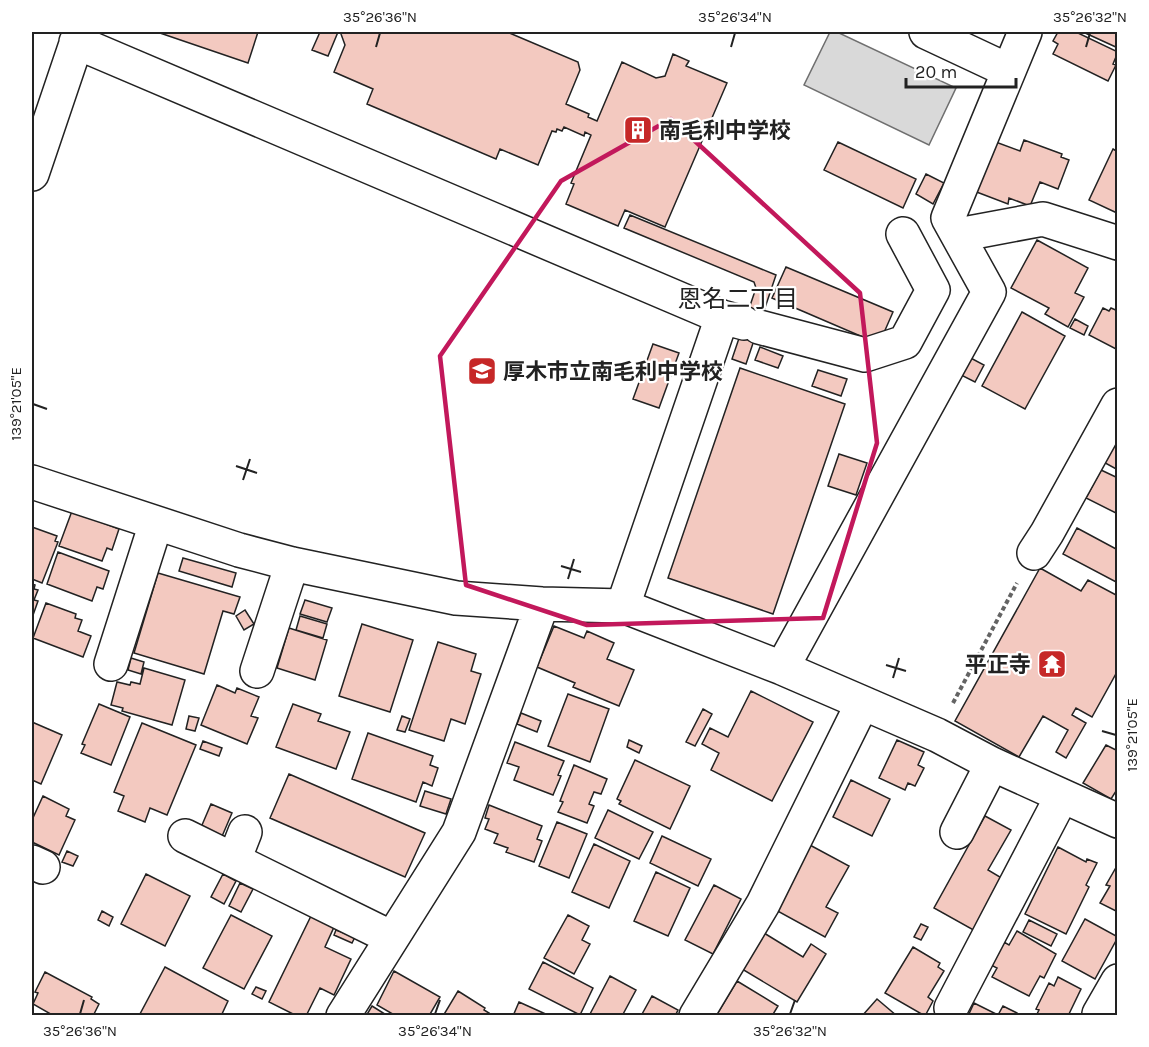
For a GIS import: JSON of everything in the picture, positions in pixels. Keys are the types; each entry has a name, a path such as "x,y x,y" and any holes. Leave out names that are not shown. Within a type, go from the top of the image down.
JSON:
{"street":[{"path":"926,32 1007,70"},
{"path":"782,668 989,291 948,218 1007,70 1025,32"},
{"path":"32,174 78,37 742,322 865,355 905,342 933,290 903,234"},
{"path":"958,235 1042,219 1118,243"},
{"path":"623,606 742,322"},
{"path":"1034,553 1118,405"},
{"path":"32,482 239,550 292,564 456,598 542,604 623,606 782,668 937,735 992,764 1118,821"},
{"path":"111,664 156,523"},
{"path":"258,670 292,564"},
{"path":"343,1016 459,832 542,604"},
{"path":"696,1016 763,904 862,704"},
{"path":"957,832 992,764"},
{"path":"951,1008 1062,796"},
{"path":"184,836 240,846 392,938"},
{"path":"1099,1014 1118,981"}],"path":[{"path":"937,735 984,642 1034,553"}],"highlighted area":[{"path":"671,119 860,293 877,443 823,618 587,625 466,585 440,356 561,181"}],"shaded area":[{"path":"830,32 837,32 956,88 929,145 804,85"}],"building":[{"path":"157,32 258,32 248,63"},
{"path":"320,32 338,32 328,56 312,50"},
{"name":"南毛利中学校","path":"343,32 507,32 578,62 580,70 566,104 589,114 588,117 597,121 622,62 656,78 665,76 673,54 689,61 686,66 727,83 665,227 625,210 618,226 566,204 574,184 571,183 591,135 585,132 584,136 564,127 562,131 557,129 556,132 552,131 538,165 500,149 496,159 367,104 373,89 334,72 345,45 341,34"},
{"path":"1058,32 1076,32 1118,52 1113,64 1116,65 1108,81 1053,54 1058,44 1053,41"},
{"path":"1083,32 1118,32 1118,48"},
{"path":"1024,140 1062,154 1061,157 1069,160 1058,189 1040,182 1030,206 1009,198 1008,204 974,191 993,141 1020,151"},
{"path":"838,142 916,179 903,208 824,170"},
{"path":"1113,149 1118,152 1117,213 1089,200"},
{"path":"926,174 944,183 933,204 916,194"},
{"path":"630,215 776,275 746,364 732,359 756,288 754,282 624,228"},
{"path":"1037,240 1088,268 1075,293 1084,297 1068,327 1045,314 1049,308 1011,288"},
{"path":"786,267 893,312 879,344 772,298"},
{"path":"1103,308 1118,311 1118,350 1089,335"},
{"path":"1022,312 1065,336 1025,409 982,386"},
{"path":"1075,319 1088,326 1084,335 1070,328"},
{"path":"653,344 679,353 659,408 633,399"},
{"path":"760,347 783,356 778,368 755,360"},
{"path":"965,355 984,365 975,382 957,373"},
{"path":"740,368 845,404 773,614 668,578"},
{"path":"818,370 847,379 841,396 812,386"},
{"path":"1118,435 1118,470 1098,459"},
{"path":"839,454 867,463 856,495 828,486"},
{"path":"1101,470 1118,478 1118,514 1086,498"},
{"path":"72,511 119,529 112,550 107,548 102,561 59,546"},
{"path":"32,527 57,536 55,541 58,542 42,583 32,579"},
{"path":"1077,528 1118,550 1118,583 1063,554"},
{"path":"58,552 109,571 103,589 97,587 92,601 47,584"},
{"path":"183,558 236,573 232,587 179,571"},
{"path":"1040,568 1081,591 1088,580 1118,596 1118,670 1092,717 1076,708 1072,715 1086,723 1066,758 1056,752 1068,730 1043,716 1019,757 955,721"},
{"path":"158,573 240,597 234,614 223,611 204,674 134,653"},
{"path":"32,584 35,585 34,589 38,590 34,600 38,601 32,618"},
{"path":"305,600 332,608 327,622 300,614"},
{"path":"46,603 76,614 75,618 82,620 78,631 91,636 83,657 33,638"},
{"path":"245,610 254,624 244,630 236,616"},
{"path":"300,616 327,624 323,638 296,630"},
{"path":"362,624 413,640 390,712 339,696"},
{"path":"554,626 584,638 587,631 614,643 607,659 634,670 619,706 573,687 575,683 537,667"},
{"path":"289,628 327,640 315,680 277,668"},
{"path":"438,642 476,654 471,671 481,674 465,724 451,719 444,741 409,730"},
{"path":"131,658 144,662 141,674 128,670"},
{"path":"144,668 185,680 172,725 122,711 123,708 111,705 117,682 130,685 131,682 140,684"},
{"path":"217,685 235,693 237,688 259,697 251,716 258,718 247,744 201,725"},
{"path":"751,691 813,722 772,801 711,770 719,753 702,744 710,728 728,737"},
{"path":"568,694 609,709 590,762 548,746"},
{"path":"99,704 130,717 111,765 81,753 85,745 82,744"},
{"path":"293,704 321,714 318,721 350,732 336,769 276,747"},
{"path":"703,709 712,714 695,746 686,742"},
{"path":"521,713 541,721 537,732 517,724"},
{"path":"189,716 199,718 195,731 186,729"},
{"path":"402,716 410,719 405,732 397,730"},
{"path":"32,722 62,735 41,784 32,780"},
{"path":"142,723 196,745 167,815 150,808 145,822 118,811 124,796 114,792"},
{"path":"368,733 433,756 430,765 438,768 432,786 423,782 416,802 352,779"},
{"path":"629,740 642,746 639,753 627,747"},
{"path":"897,740 924,752 918,765 924,768 915,786 908,783 905,790 879,778"},
{"path":"203,741 222,748 219,756 200,749"},
{"path":"515,742 564,761 553,795 514,780 519,767 507,763"},
{"path":"1106,745 1118,751 1118,788 1111,799 1083,783"},
{"path":"635,760 690,786 670,829 619,804 621,801 617,799"},
{"path":"574,765 607,779 601,794 594,792 589,804 594,806 587,823 558,812"},
{"path":"289,774 425,833 405,877 270,818"},
{"path":"851,780 890,799 872,836 833,817"},
{"path":"425,791 451,799 446,814 420,806"},
{"path":"43,796 69,809 66,816 75,820 59,855 32,842 32,820"},
{"path":"211,804 232,813 220,841 199,832"},
{"path":"489,805 542,826 537,839 542,841 534,862 506,852 508,848 494,843 498,834 485,829 489,819 485,818"},
{"path":"608,810 653,832 639,859 595,838"},
{"path":"985,816 1011,830 988,870 1005,880 977,932 934,908"},
{"path":"557,822 587,834 569,878 539,866"},
{"path":"662,836 711,859 698,886 650,863"},
{"path":"594,844 630,861 609,908 572,892"},
{"path":"808,844 849,866 826,907 838,913 825,937 772,908"},
{"path":"1058,847 1086,862 1087,859 1097,863 1086,885 1089,887 1066,934 1025,914"},
{"path":"67,851 78,856 73,866 62,862"},
{"path":"1118,864 1118,912 1100,903 1110,886 1106,885"},
{"path":"656,872 690,888 668,936 634,921"},
{"path":"146,874 190,896 165,946 121,924"},
{"path":"223,874 236,881 224,904 211,897"},
{"path":"240,883 253,889 241,912 229,906"},
{"path":"714,885 741,899 713,954 685,940"},
{"path":"102,911 113,917 109,926 98,920"},
{"path":"231,915 272,936 244,989 203,968"},
{"path":"568,915 589,926 582,940 590,944 574,974 544,958"},
{"path":"311,916 334,927 325,947 351,959 334,995 320,988 306,1016 297,1016 269,1002"},
{"path":"1085,919 1118,937 1095,979 1062,961"},
{"path":"1029,920 1057,934 1051,946 1023,932"},
{"path":"921,924 928,927 921,940 914,937"},
{"path":"336,930 355,937 352,943 334,935"},
{"path":"1017,931 1056,954 1044,978 1040,976 1029,996 992,977 997,968 991,965 1004,942 1009,945"},
{"path":"764,933 803,957 811,944 826,954 797,1002 742,969"},
{"path":"913,947 940,963 938,967 944,971 928,997 933,1001 925,1016 885,993"},
{"path":"543,962 593,988 580,1015 529,989"},
{"path":"165,967 228,1001 222,1014 225,1016 144,1016 140,1014"},
{"path":"394,971 440,997 429,1016 396,1016 377,1005"},
{"path":"45,972 92,997 91,999 99,1004 93,1016 54,1016 33,1004 38,993 35,992"},
{"path":"610,976 636,990 622,1016 589,1016"},
{"path":"1058,977 1081,989 1068,1016 1036,1016 1039,1010 1036,1009 1049,983 1054,986"},
{"path":"737,981 778,1006 772,1016 716,1016"},
{"path":"256,987 266,991 262,999 252,994"},
{"path":"458,991 485,1008 484,1010 489,1013 487,1016 443,1016"},
{"path":"652,996 678,1010 675,1016 641,1016"},
{"path":"877,999 897,1016 862,1016"},
{"path":"519,1002 550,1016 513,1016"},
{"path":"974,1003 998,1015 1003,1006 1017,1013 1016,1016 968,1016"},
{"path":"372,1006 388,1016 366,1016"}],"place":[{"name":"南毛利中学校","path":"638,130"},
{"name":"厚木市立南毛利中学校","path":"482,371"},
{"name":"平正寺","path":"1052,664"}],"district":[{"name":"恩名二丁目","path":"738,299"}]}
